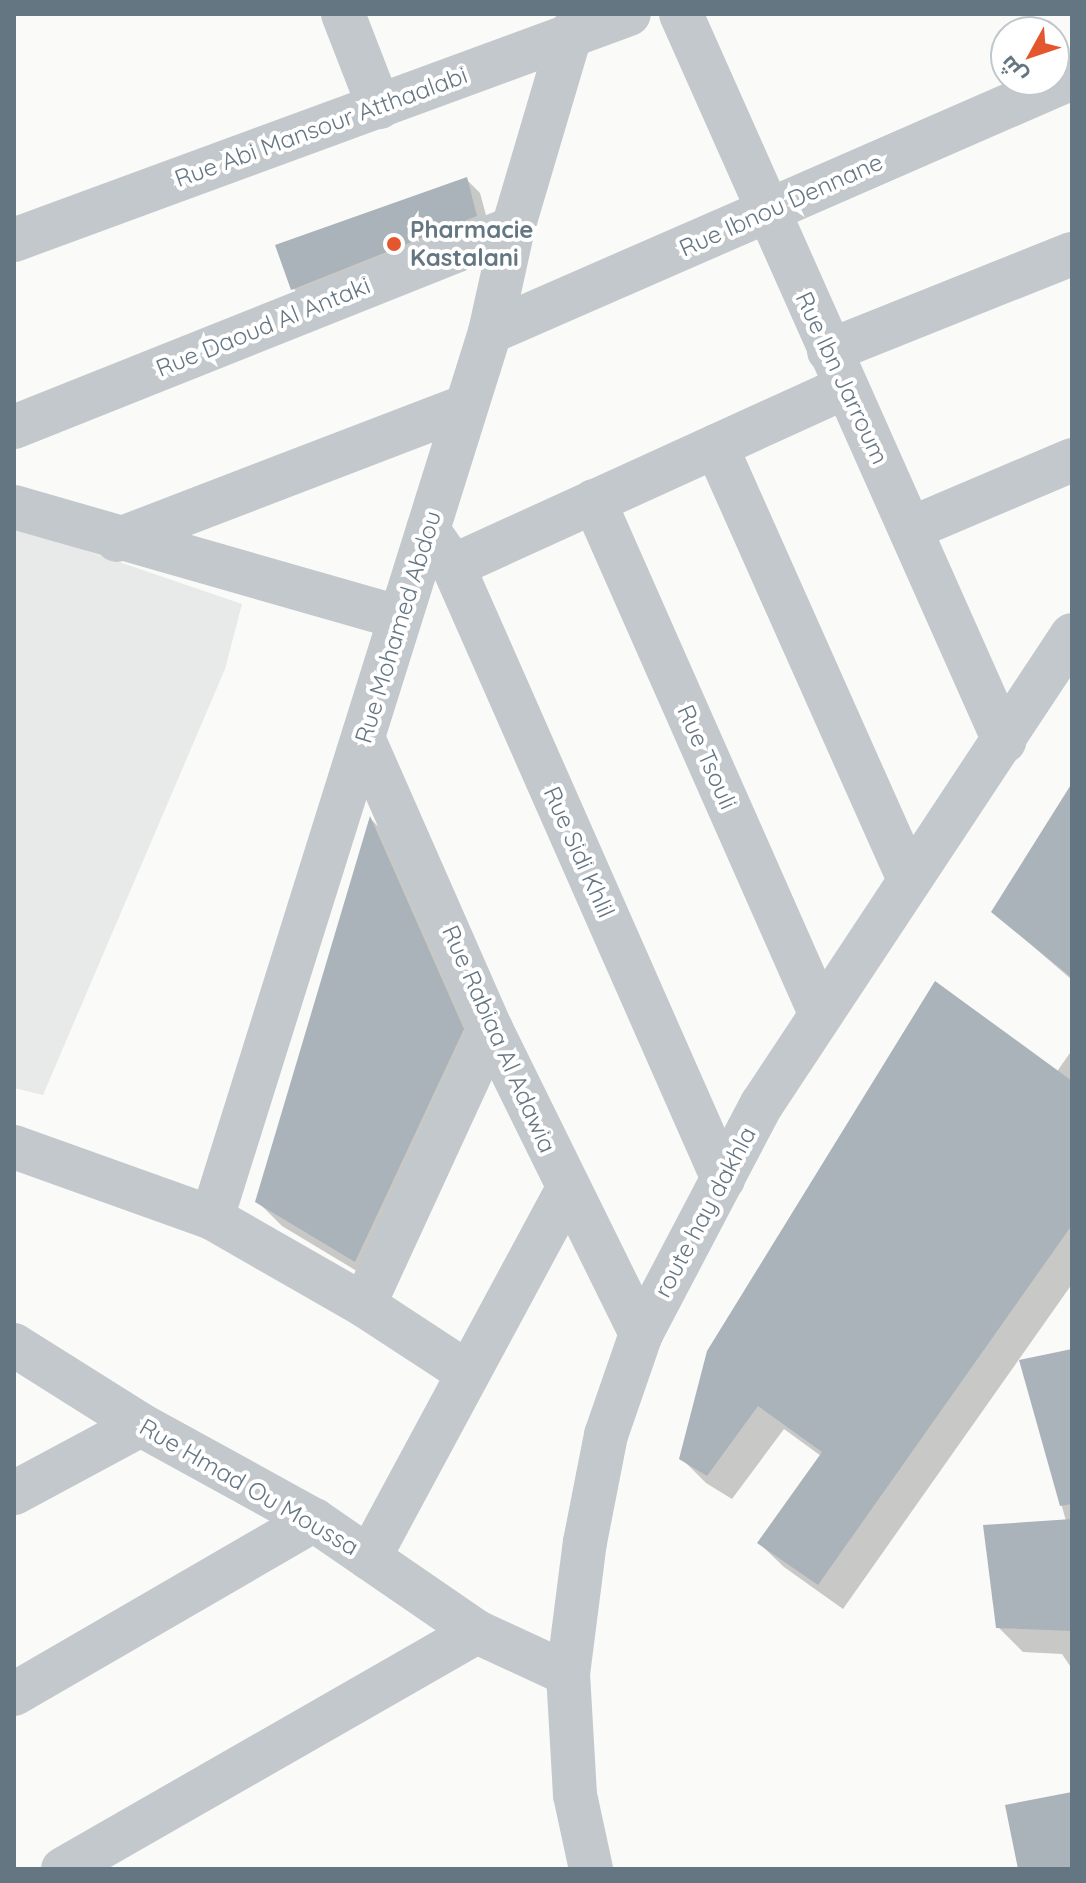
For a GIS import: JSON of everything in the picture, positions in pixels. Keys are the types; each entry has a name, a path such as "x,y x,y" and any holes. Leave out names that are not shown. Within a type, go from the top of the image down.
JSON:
{"street":[{"path":"343,14 379,107"},
{"name":"Rue Abi Mansour Atthaalabi","path":"14,240 379,107 571,32 629,14"},
{"name":"Rue Ibn Jarroum","path":"681,14 837,369 912,528 1004,741"},
{"name":"Rue Mohamed Abdou","path":"212,1218 364,740 397,617 428,530 464,407 490,332 513,228 571,32"},
{"name":"Rue Ibnou Dennane","path":"490,332 1072,78"},
{"name":"Rue Daoud Al Antaki","path":"14,427 513,228"},
{"path":"453,566 716,446 837,369 1072,254"},
{"path":"117,540 464,407"},
{"path":"716,446 909,879"},
{"path":"912,528 1072,460"},
{"name":"Rue Tsouli","path":"594,501 820,1013"},
{"path":"14,507 117,540 397,617"},
{"name":"Rue Sidi Khlil","path":"428,530 453,566 723,1179"},
{"name":"route hay dakhla","path":"591,1869 575,1795 568,1674 585,1542 606,1435 641,1334 723,1179 820,1013 1072,635"},
{"name":"Rue Rabiaa Al Adawia","path":"364,740 491,1029 641,1334"},
{"path":"364,1305 491,1029"},
{"path":"14,1147 212,1218 364,1305 468,1373"},
{"path":"369,1558 568,1188"},
{"name":"Rue Hmad Ou Moussa","path":"14,1345 141,1425 314,1520 477,1632 568,1674"},
{"path":"14,1493 141,1425"},
{"path":"14,1694 314,1520"},
{"path":"63,1869 477,1632"}],"shaded area":[{"path":"14,526 242,604 225,669 43,1095 14,1088"}],"building":[{"path":"467,177 477,216 291,290 275,245"},
{"path":"1072,783 1072,978 991,912"},
{"path":"370,816 464,1029 355,1262 255,1202"},
{"path":"935,981 1072,1081 1072,1225 818,1585 757,1543 822,1452 758,1406 707,1476 679,1459 707,1351"},
{"path":"1072,1349 1072,1504 1060,1506 1019,1360"},
{"path":"1072,1519 1072,1631 996,1628 983,1525"},
{"path":"1072,1792 1072,1869 1018,1869 1005,1805"}],"place":[{"name":"Pharmacie Kastalani","path":"394,244"}]}
